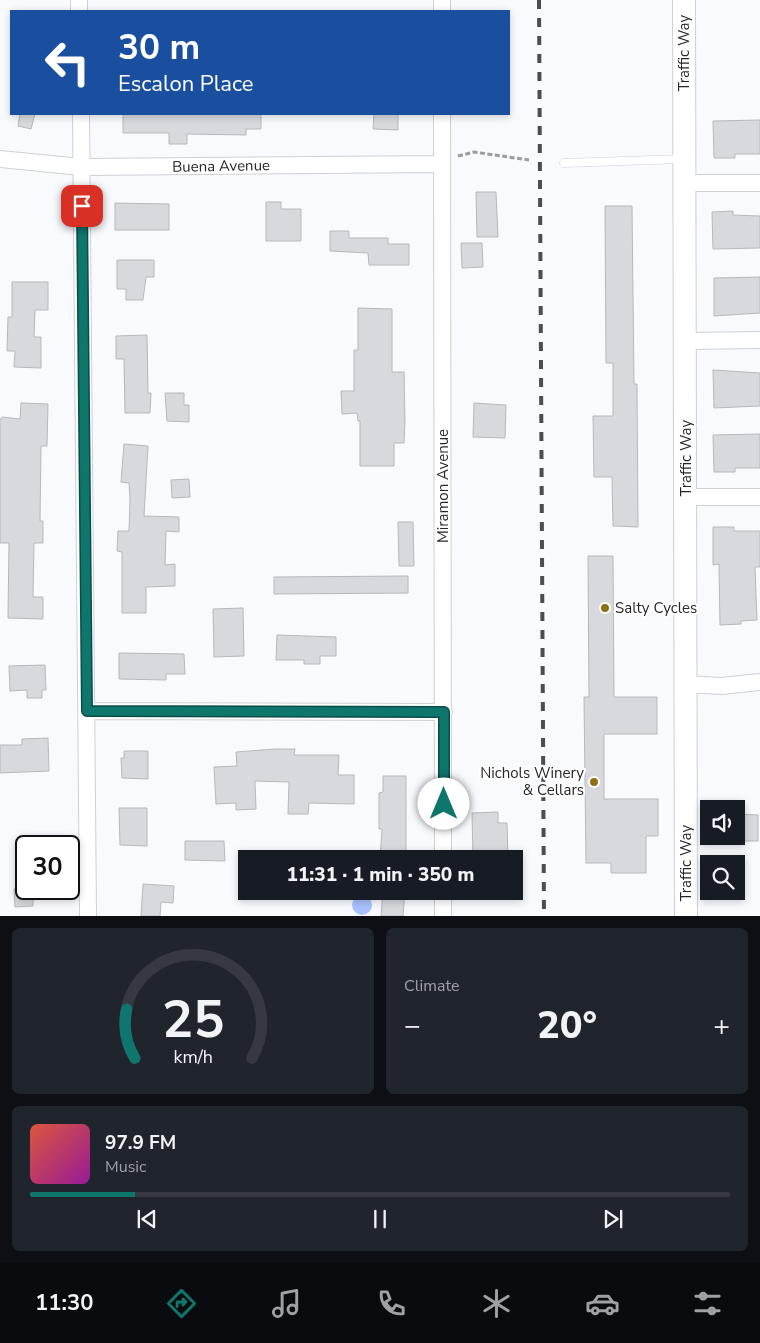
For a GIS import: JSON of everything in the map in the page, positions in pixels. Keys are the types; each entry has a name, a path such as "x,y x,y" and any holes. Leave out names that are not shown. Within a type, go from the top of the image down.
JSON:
{"street":[{"name":"Traffic Way","path":"684,0 686,916"},
{"path":"81,115 88,916"},
{"name":"Miramon Avenue","path":"442,115 443,850"},
{"name":"Buena Avenue","path":"0,158 81,168 442,160"},
{"path":"685,183 760,183"},
{"path":"686,341 760,340"},
{"path":"686,497 760,497"},
{"path":"686,684 721,686 760,682"},
{"path":"87,711 444,712"},
{"path":"443,900 443,916"}],"lane":[{"path":"564,163 685,159"}],"path":[{"path":"442,160 474,152 529,160"}],"water":[{"path":"354,900 371,901 371,909 366,914 358,914 353,909"}],"building":[{"path":"20,115 35,115 31,129 18,126"},
{"path":"123,115 261,115 261,129 246,129 246,135 187,134 187,144 169,144 169,133 123,133"},
{"path":"374,115 398,115 398,130 373,129"},
{"path":"760,120 760,154 735,154 735,158 714,158 713,121"},
{"path":"476,192 496,192 498,237 477,237"},
{"path":"266,202 281,202 281,209 301,209 301,241 266,241"},
{"path":"115,203 169,204 169,230 115,230"},
{"path":"605,206 632,206 634,384 637,384 638,527 613,526 612,477 594,477 593,416 613,416 613,363 606,363"},
{"path":"733,211 733,215 760,216 760,248 713,249 712,212"},
{"path":"330,231 349,231 349,238 388,238 388,244 409,244 409,265 369,265 368,253 330,251"},
{"path":"461,243 482,243 483,267 462,268"},
{"path":"117,260 154,260 154,277 146,277 143,300 126,300 126,289 117,289"},
{"path":"760,277 760,313 714,316 714,278"},
{"path":"12,282 48,282 48,310 35,310 34,337 41,337 41,368 14,367 15,351 7,351 8,317 12,317"},
{"path":"358,308 392,309 392,372 404,372 405,421 404,443 394,443 394,466 360,466 360,421 358,421 357,413 342,414 341,391 354,391 354,350 358,350"},
{"path":"147,335 148,393 151,393 150,413 125,413 124,359 116,359 116,336"},
{"path":"713,370 760,373 760,406 714,408"},
{"path":"165,393 184,393 184,405 189,405 189,422 167,421"},
{"path":"21,403 48,404 47,446 41,446 40,521 43,521 43,543 34,543 33,597 43,597 43,619 8,618 9,543 0,543 0,420 2,417 20,419"},
{"path":"474,403 506,405 505,438 473,437"},
{"path":"760,434 760,468 735,468 735,472 714,472 713,435"},
{"path":"124,444 148,446 144,516 179,517 179,532 166,531 165,565 175,564 175,586 146,587 146,613 122,613 122,552 117,551 118,531 129,531 130,499 129,483 121,482"},
{"path":"189,479 190,497 172,498 171,480"},
{"path":"398,522 413,522 414,566 399,566"},
{"path":"713,527 734,527 734,531 760,531 760,567 755,567 757,620 741,621 741,624 720,625 719,564 713,565"},
{"name":"Nichols Winery & Cellars","path":"588,556 613,556 614,697 657,697 657,734 604,734 604,799 658,799 658,836 646,836 646,873 611,873 611,863 586,863 584,697 589,697"},
{"path":"408,576 408,593 274,594 274,577"},
{"path":"243,608 244,656 214,657 213,609"},
{"path":"277,635 336,637 336,656 320,656 320,664 304,664 304,660 276,660"},
{"path":"119,653 184,654 185,674 166,674 166,680 119,679"},
{"path":"45,665 46,690 42,690 42,698 27,698 27,690 10,691 9,666"},
{"path":"48,738 49,771 0,773 0,745 22,745 22,739"},
{"path":"295,749 294,755 339,755 338,775 354,775 354,804 309,803 308,814 288,814 289,782 255,781 256,809 236,810 236,803 216,804 214,767 237,766 236,752"},
{"path":"124,751 148,751 148,779 122,778 121,758 124,758"},
{"path":"383,776 406,776 406,850 381,850 382,829 379,829 379,793 383,792"},
{"path":"119,808 147,808 147,846 120,845"},
{"path":"498,812 498,823 507,823 508,850 473,850 472,813"},
{"path":"745,814 758,815 758,841 745,841"},
{"path":"185,841 224,841 225,861 185,860"},
{"path":"143,884 174,886 173,903 161,902 160,916 141,916"},
{"path":"14,889 15,900 33,900 33,906 15,907"},
{"path":"382,900 404,900 403,916 381,916"}],"railway":[{"path":"539,0 544,916"}],"place":[{"name":"Salty Cycles","path":"605,608"},
{"name":"Nichols Winery & Cellars","path":"594,782"}],"route":[{"path":"82,206 87,711 444,712 444,804"}]}
